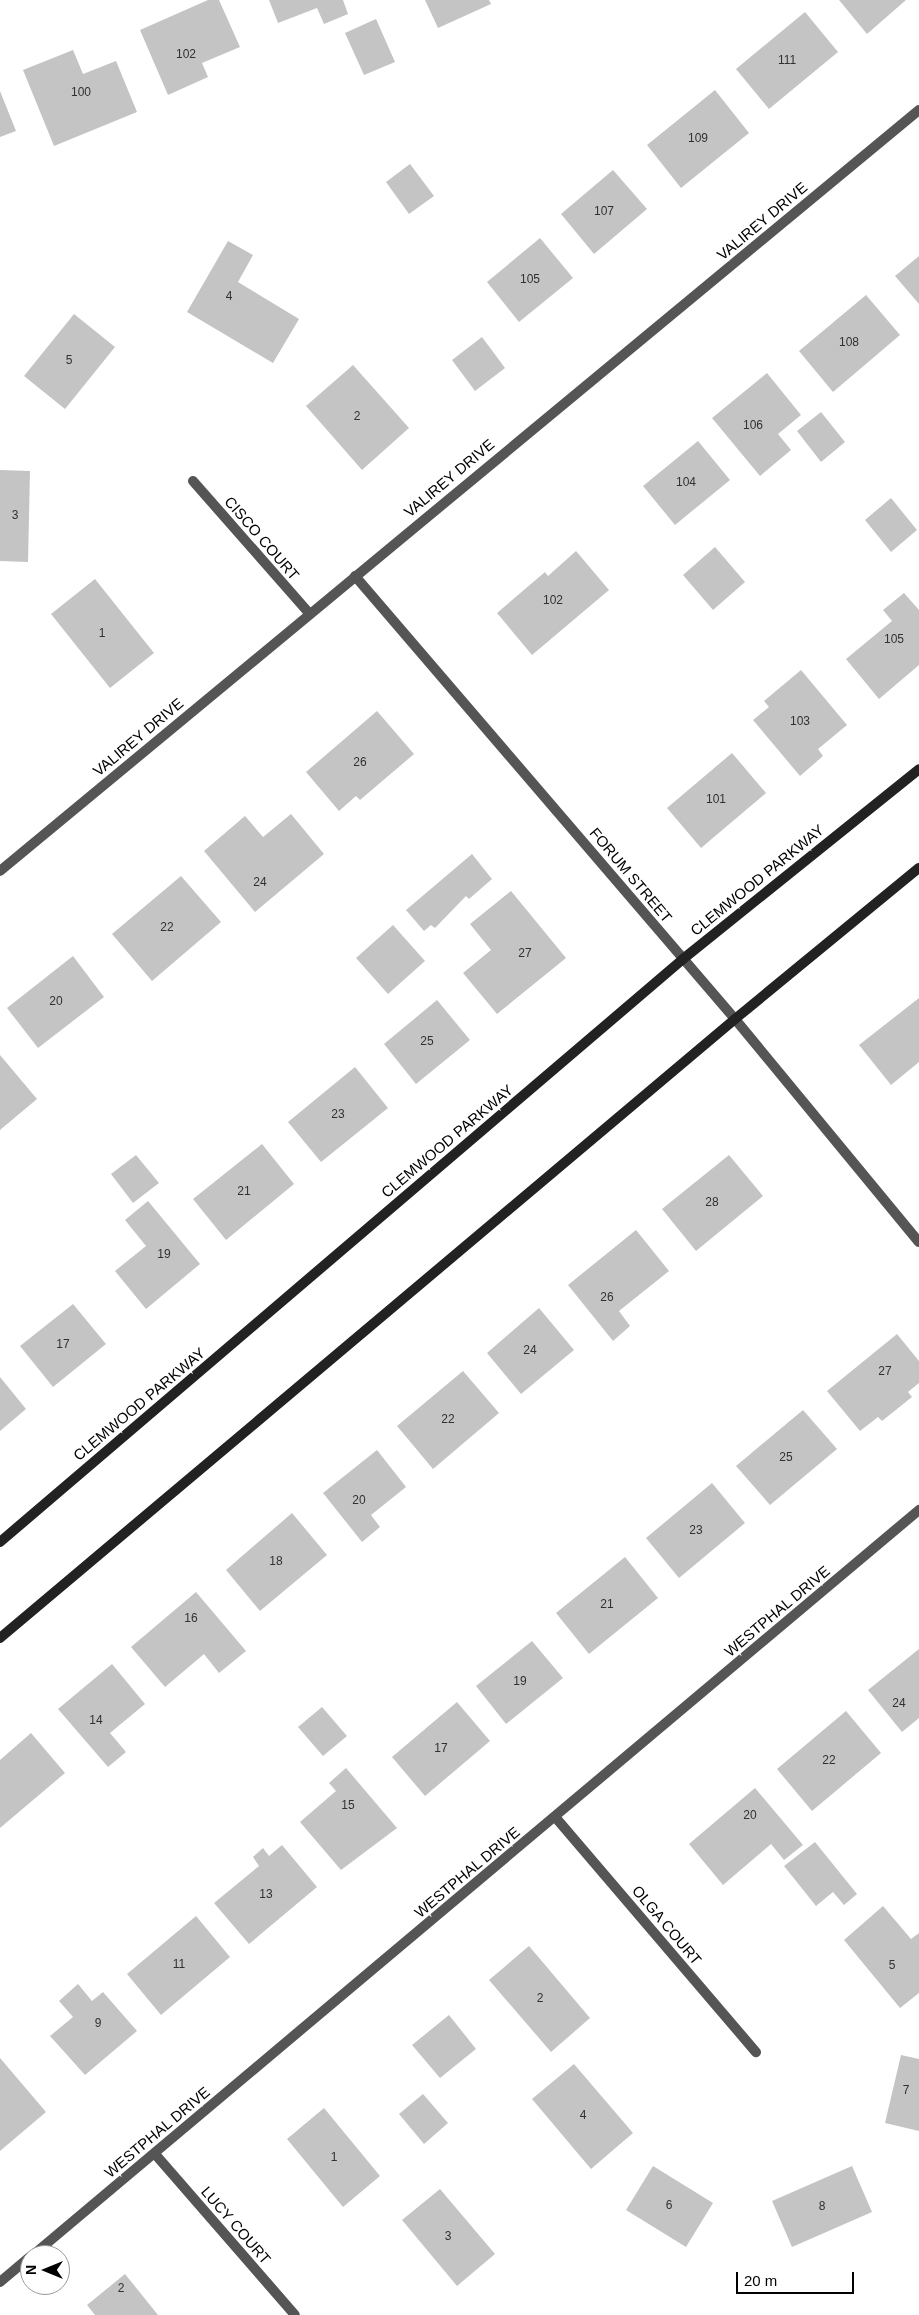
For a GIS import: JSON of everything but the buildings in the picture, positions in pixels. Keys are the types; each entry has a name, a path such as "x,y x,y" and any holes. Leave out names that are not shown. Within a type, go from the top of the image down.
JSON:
{"street":[{"name":"VALIREY DRIVE","path":"0,871 309,613 919,110"},
{"name":"CISCO COURT","path":"193,481 309,613"},
{"name":"FORUM STREET","path":"355,576 735,1019 919,1242"},
{"name":"CLEMWOOD PARKWAY","path":"0,1542 683,959 919,769"},
{"path":"0,1638 735,1019 919,868"},
{"name":"WESTPHAL DRIVE","path":"44,2245 556,1818 919,1510"},
{"name":"OLGA COURT","path":"556,1818 756,2052"},
{"name":"LUCY COURT","path":"155,2154 295,2315"},
{"name":"WESTPHAL DRIVE","path":"0,2282 20,2265"}]}
